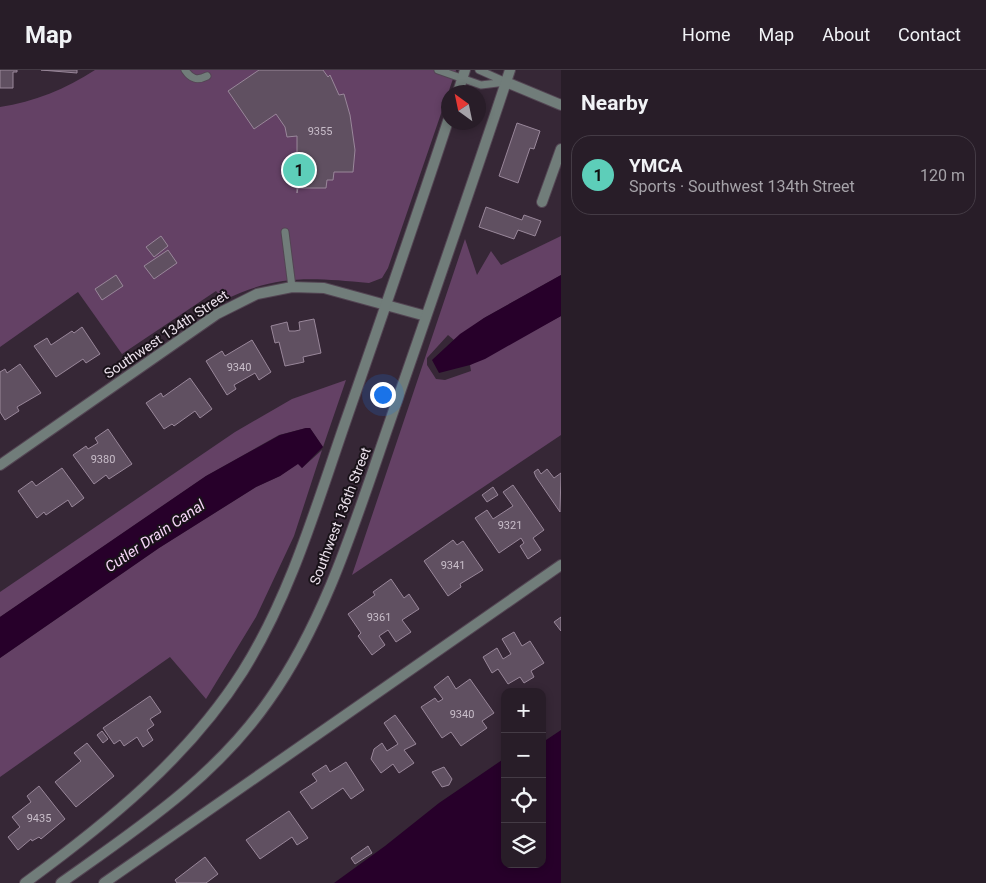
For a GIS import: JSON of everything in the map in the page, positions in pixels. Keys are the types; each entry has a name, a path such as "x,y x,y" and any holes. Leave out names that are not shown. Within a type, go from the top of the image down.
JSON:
{"street":[{"name":"Southwest 136th Street","path":"61,883 182,795 222,756 269,701 306,640 351,533 510,70"},
{"path":"506,82 561,105"},
{"name":"Southwest 136th Street","path":"25,883 122,810 162,770 202,725 242,672 276,608 309,527 445,130"},
{"path":"542,202 561,149"},
{"name":"Southwest 134th Street","path":"0,466 224,310 257,294 292,287 333,289 426,316"},
{"path":"104,883 561,565"}],"lane":[{"path":"185,70 192,78 196,79 207,76"},
{"path":"438,70 464,74 481,86 506,82"},
{"path":"479,70 506,82"},
{"path":"285,232 292,287"}],"shaded area":[{"path":"95,70 456,70 451,85 441,85 441,114 388,268 382,278 369,283 312,279 278,282 243,292 224,300 216,291 122,354 78,292 0,347 0,107 25,102 73,83"},
{"path":"561,236 561,275 484,318 454,340 448,335 427,358 427,365 436,379 445,380 471,371 470,365 561,316 561,435 352,575 465,239 477,275 491,251 501,265"},
{"path":"346,380 323,447 310,428 279,435 206,476 0,617 0,592 235,432 292,399"},
{"path":"322,450 294,536 256,617 206,699 170,657 0,777 0,658 159,548 256,487 280,476 298,463 302,468"}],"water":[{"path":"561,275 561,316 485,359 439,373 432,360 460,334 484,318"},
{"name":"Cutler Drain Canal","path":"310,428 323,447 302,468 298,464 280,476 256,487 159,548 0,658 0,617 206,476 280,435"},
{"path":"561,730 561,883 334,883 439,803 501,761 501,868 546,868 546,740"}],"building":[{"path":"0,70 17,70 17,72 13,72 13,88 0,88"},
{"path":"41,70 77,70 77,73"},
{"path":"259,70 323,70 328,77 330,75 339,95 344,94 350,115 355,150 353,172 334,172 333,180 327,180 326,188 298,188 297,193 297,136 287,137 285,127 276,114 254,129 228,91"},
{"path":"517,123 540,131 534,149 530,148 518,183 499,176"},
{"path":"486,207 522,220 524,215 541,221 535,236 518,230 514,239 479,227"},
{"path":"161,236 168,246 154,257 146,247"},
{"path":"168,250 177,263 154,279 144,266"},
{"path":"116,275 123,286 102,300 95,289"},
{"path":"314,319 321,353 303,357 304,362 285,366 279,342 275,343 271,326 287,322 289,331 295,331 300,330 299,322"},
{"path":"82,327 100,354 86,363 83,359 56,377 34,346 47,338 51,345 72,331 74,333"},
{"path":"252,340 271,372 259,380 255,373 234,385 236,389 227,395 206,361 222,351 225,356"},
{"path":"20,364 41,393 17,407 19,411 5,420 0,412 0,372 5,369 7,373"},
{"path":"190,378 212,409 200,418 195,411 174,426 172,424 164,429 146,403 161,393 163,397"},
{"path":"108,429 132,464 109,479 106,475 94,484 73,455 86,446 88,449 98,443 95,438"},
{"path":"62,468 84,498 72,507 68,500 46,515 44,512 37,518 18,491 32,481 36,486"},
{"path":"538,469 541,474 547,469 554,478 561,473 560,512 536,477 534,472"},
{"path":"513,485 544,530 533,538 541,550 528,559 520,546 524,543 521,538 499,553 475,518 487,510 493,519 513,506 503,492"},
{"path":"493,487 498,495 487,502 482,495"},
{"path":"453,540 457,545 463,541 483,570 460,584 461,587 448,596 424,561"},
{"path":"391,579 404,598 409,594 419,609 402,620 411,632 396,642 388,630 379,636 385,645 372,655 358,636 361,633 348,614 375,595 373,592"},
{"path":"561,617 561,631 554,622"},
{"path":"514,632 522,646 530,641 544,663 531,671 534,677 524,683 520,677 508,684 498,669 492,673 483,657 497,648 503,659 511,654 502,639"},
{"path":"448,676 456,689 470,679 494,713 482,721 487,728 461,746 451,732 442,738 421,707 435,698 438,702 443,699 434,687"},
{"path":"150,696 161,712 150,719 154,725 147,730 153,740 143,747 137,737 124,746 120,740 114,744 103,728"},
{"path":"395,715 416,744 404,750 414,763 399,773 393,764 381,773 371,759 374,749 382,743 387,751 398,744 384,723"},
{"path":"102,731 108,739 103,743 97,735"},
{"path":"87,743 114,776 76,807 55,782 81,761 74,753"},
{"path":"346,762 364,790 351,799 343,788 312,809 300,792 317,781 312,774 326,765 330,772"},
{"path":"444,767 452,779 449,785 442,787 432,772"},
{"path":"39,786 65,819 41,839 39,837 32,841 31,839 18,850 8,837 20,827 12,817 31,802 27,796"},
{"path":"289,811 308,838 297,845 292,837 260,859 246,840"},
{"path":"368,846 372,853 355,864 351,858"},
{"path":"205,857 218,874 206,883 177,883 175,880"}],"place":[{"name":"YMCA","path":"299,170"}]}
